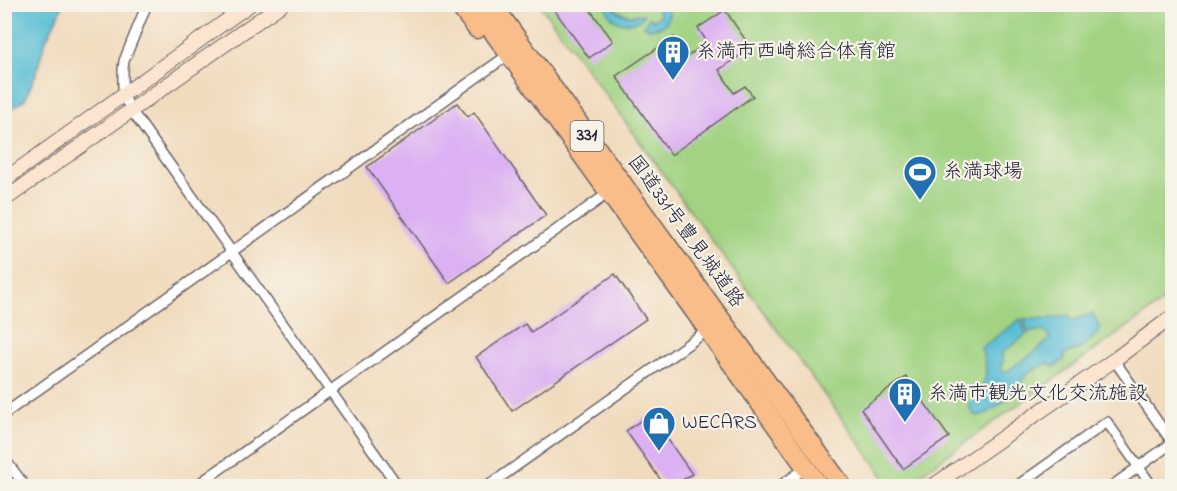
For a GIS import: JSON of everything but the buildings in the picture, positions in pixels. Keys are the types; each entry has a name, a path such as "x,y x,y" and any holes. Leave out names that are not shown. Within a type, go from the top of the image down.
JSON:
{"highway":[{"name":"331","path":"458,4 630,240 662,266"},
{"name":"331","path":"507,4 674,238 683,266"},
{"name":"国道331号豊見城道路","path":"484,7 683,266 842,486"},
{"name":"国道331号豊見城道路","path":"484,7 662,266 819,486"}],"street":[{"path":"147,4 124,61 123,95 131,110 398,486"},
{"path":"4,180 250,4"},
{"path":"4,201 282,4"},
{"path":"4,414 501,60"},
{"path":"196,486 600,199"},
{"path":"937,485 1173,317"},
{"path":"488,486 708,330"},
{"path":"1112,486 1173,443 1114,360"},
{"path":"1017,486 1107,422 1152,486"},
{"path":"4,458 25,486"},
{"path":"780,486 806,468"}],"green space":[{"path":"540,5 1172,5 1172,295 904,486 891,486"}],"water":[{"path":"5,4 63,5 44,45 36,74 25,99 5,114"},
{"path":"606,5 613,5 619,12 626,15 644,14 640,20 628,23 618,22 611,16"},
{"path":"650,5 667,5 669,16 663,26 650,29 644,26 649,17 653,20 659,16 657,8"},
{"path":"1091,314 1100,328 1088,343 1064,355 1065,359 1054,367 1048,363 1031,371 1024,377 1016,393 983,415 974,415 969,404 983,384 986,373 981,348 1021,319 1026,335 1002,353 1003,362 1000,368 1006,372 1050,339 1046,333 1041,331 1028,333 1024,319 1069,315 1071,320 1074,320"}],"place":[{"name":"糸満市西崎総合体育館","path":"673,81"},
{"name":"糸満球場","path":"920,201"},
{"name":"糸満市観光文化交流施設","path":"905,423"},
{"name":"WECARS","path":"659,452"}]}
